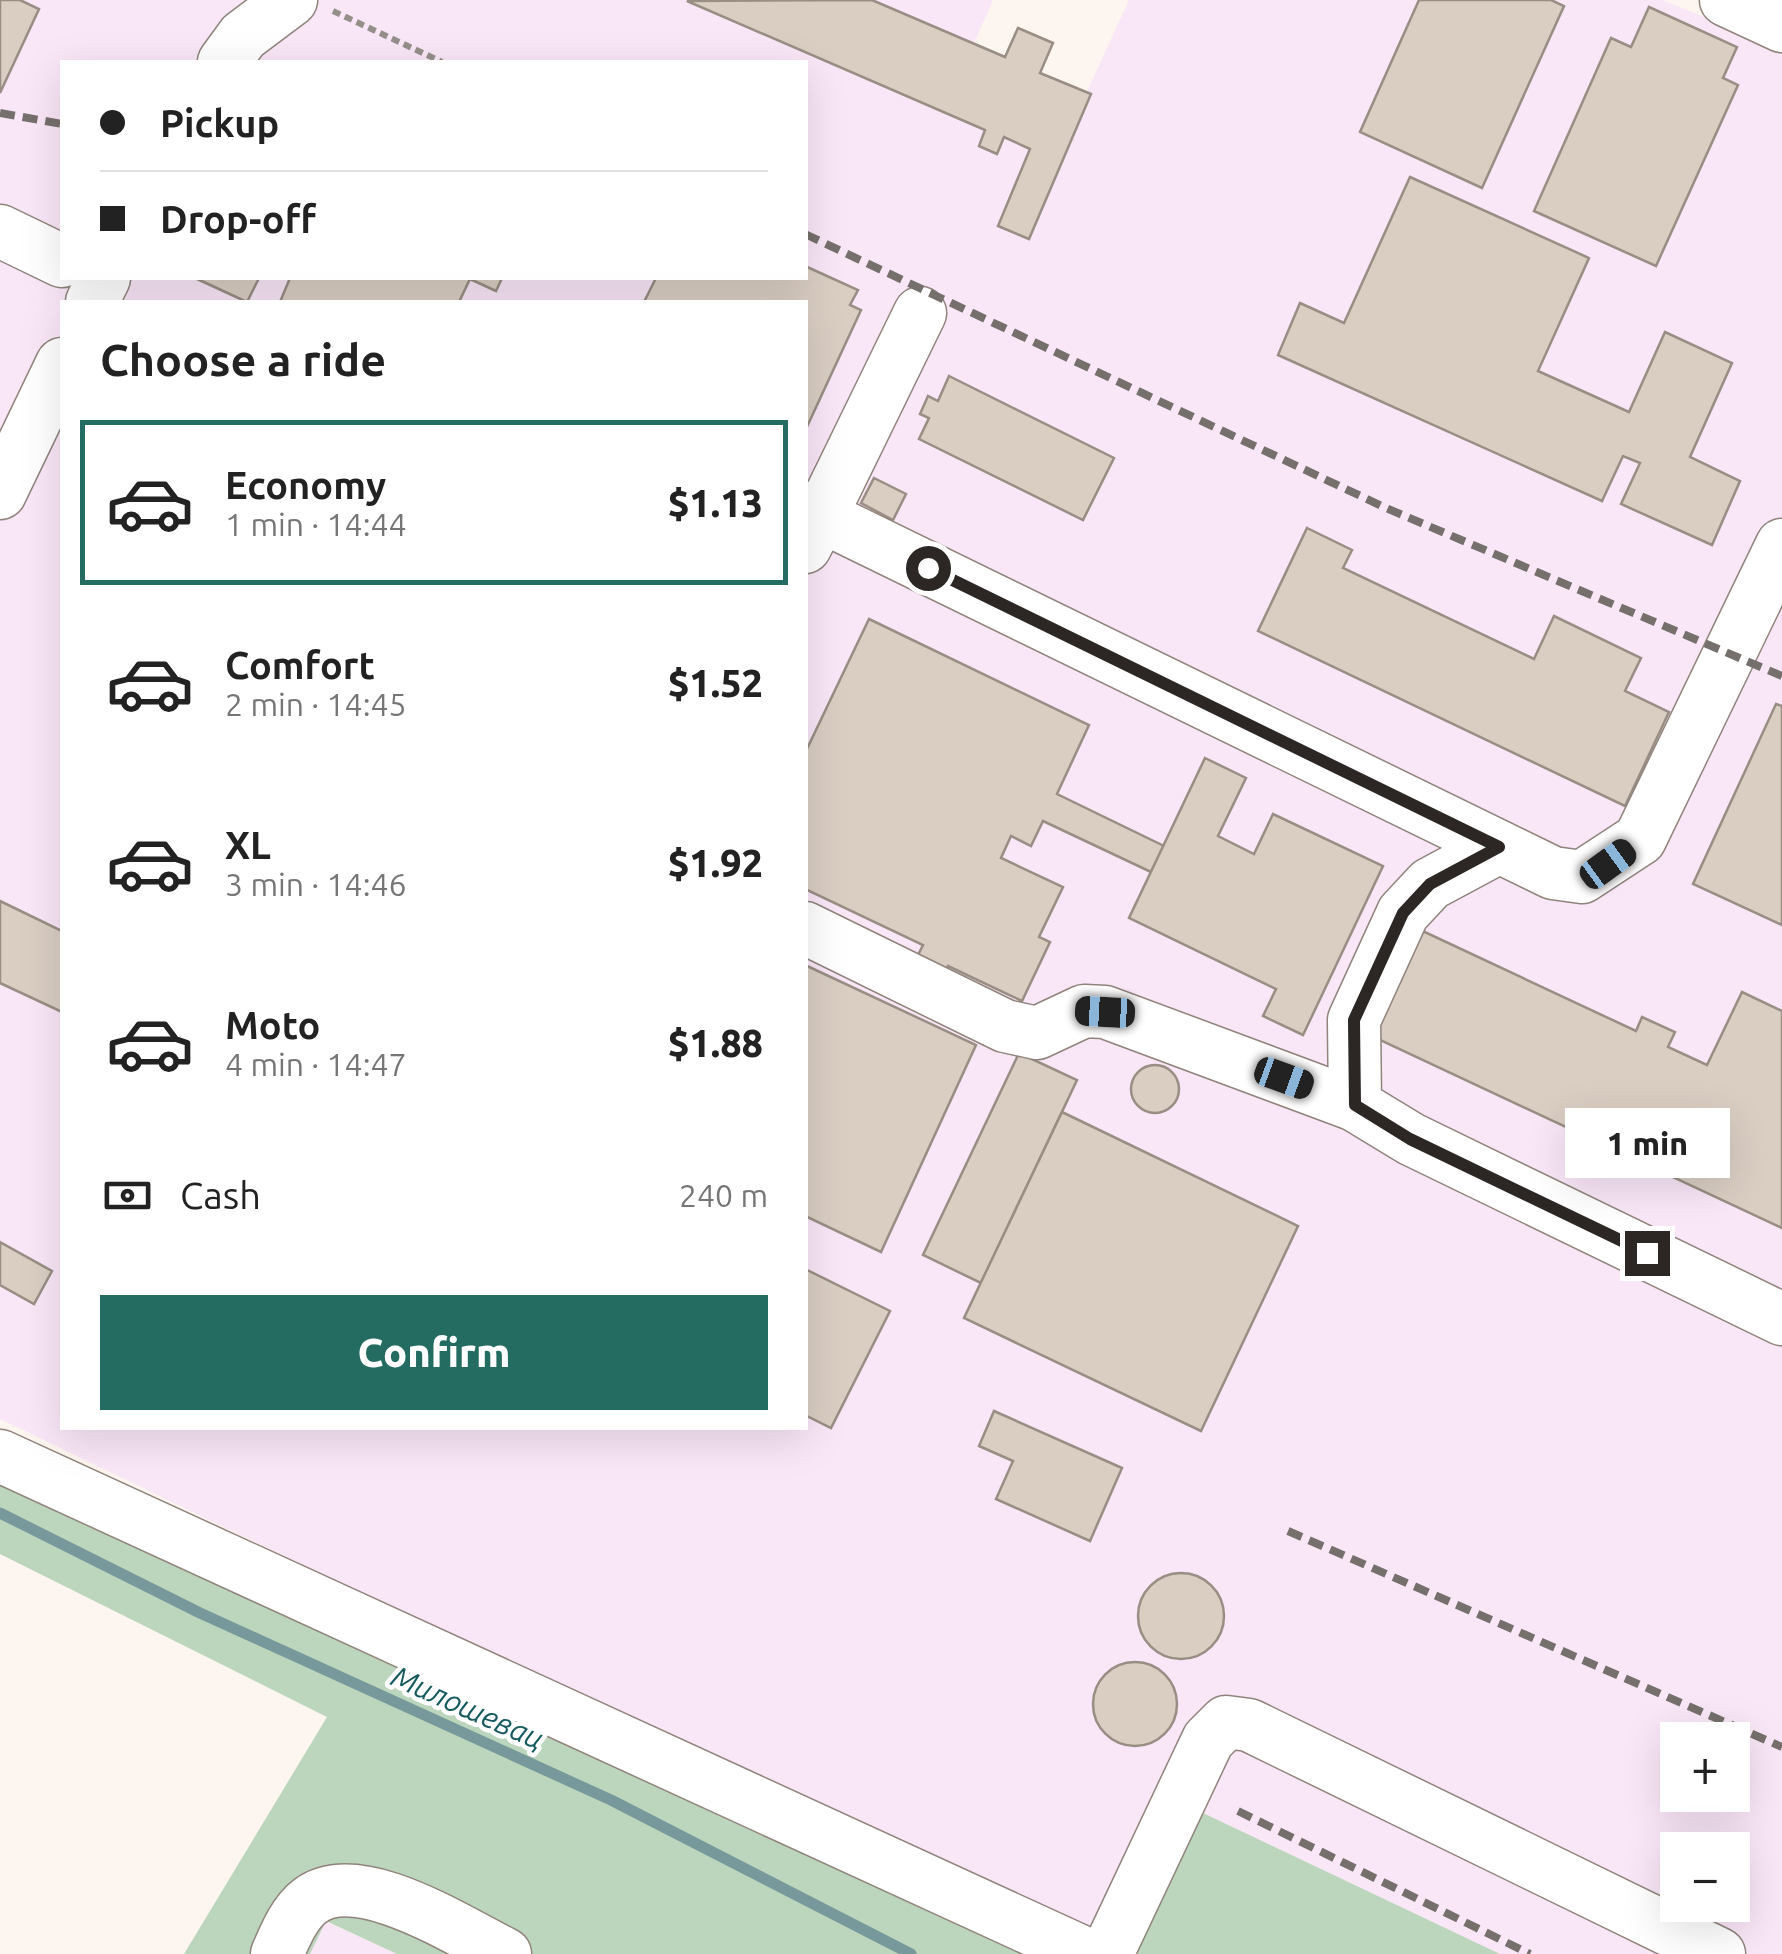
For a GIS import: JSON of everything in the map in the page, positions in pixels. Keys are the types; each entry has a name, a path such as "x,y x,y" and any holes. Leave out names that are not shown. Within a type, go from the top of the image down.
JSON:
{"street":[{"path":"1726,0 1782,26"},
{"path":"225,60 243,36 308,4"},
{"path":"0,231 60,263"},
{"path":"920,313 810,523 1552,872 1582,877 1640,839 1766,619 1782,545"},
{"path":"0,493 60,368"},
{"path":"1355,1105 1354,1020 1403,913 1430,884 1499,847"},
{"path":"808,929 1005,1026 1037,1033 1084,1011 1105,1012 1355,1105 1410,1139 1782,1319"},
{"path":"0,1456 1086,1954"},
{"path":"1106,1954 1208,1740 1226,1722 1249,1726 1719,1954"},
{"path":"277,1954 306,1904 321,1894 351,1888 417,1910 506,1954"}],"path":[{"path":"308,4 437,60"}],"shaded area":[{"path":"0,0 993,0 974,43 1087,92 1129,0 1662,0 1782,48 1782,1954 1500,1954 1182,1803 1089,1944 0,1419"},
{"path":"325,1921 397,1954 310,1954"}],"green space":[{"path":"0,1460 1058,1954 397,1954 326,1921 310,1954 184,1954 327,1717 0,1554"},
{"path":"1182,1803 1500,1954 1111,1954"}],"building":[{"path":"0,0 20,0 39,9 0,93"},
{"path":"872,0 1005,57 1018,28 1053,43 1040,73 1091,94 1029,239 998,226 1030,149 1004,137 997,154 979,146 985,130 687,1"},
{"path":"1419,0 1551,0 1564,6 1482,188 1360,132"},
{"path":"1649,7 1737,47 1723,78 1738,85 1656,266 1534,211 1611,38 1631,47"},
{"path":"1410,177 1589,258 1538,371 1629,412 1665,332 1732,363 1690,457 1740,481 1712,545 1621,504 1640,463 1623,456 1602,501 1278,355 1300,303 1344,323"},
{"path":"808,267 858,290 850,305 861,310 808,425 808,300 645,300 655,280 808,280"},
{"path":"199,280 258,280 248,300"},
{"path":"289,280 470,280 460,300 281,300"},
{"path":"472,280 501,280 496,291"},
{"path":"949,376 1114,458 1083,520 919,439 929,418 920,414 928,396 938,401"},
{"path":"874,478 906,494 893,520 861,503"},
{"path":"1307,528 1352,550 1343,568 1534,659 1554,616 1641,658 1625,691 1669,712 1625,806 1258,631"},
{"path":"869,619 1089,725 1057,794 1164,846 1151,872 1043,821 1031,846 1011,836 1001,858 1063,887 1039,937 1050,942 1022,1001 948,966 943,976 914,963 923,945 808,890 808,747"},
{"path":"1776,704 1782,706 1782,925 1693,884"},
{"path":"1205,758 1246,778 1218,836 1254,854 1273,814 1383,866 1303,1035 1263,1016 1276,989 1129,918"},
{"path":"0,901 60,930 60,1011 0,983"},
{"path":"1414,927 1636,1031 1642,1017 1675,1032 1668,1047 1707,1065 1742,992 1782,1011 1782,1228 1365,1033"},
{"path":"808,966 976,1045 881,1252 808,1217"},
{"path":"1019,1053 1077,1080 981,1283 923,1255"},
{"path":"1155,1065 1172,1072 1179,1089 1172,1106 1155,1113 1138,1106 1131,1089 1138,1072"},
{"path":"1062,1112 1298,1226 1201,1431 964,1318"},
{"path":"0,1242 52,1271 34,1304 0,1285"},
{"path":"808,1270 890,1311 831,1428 808,1416"},
{"path":"994,1411 1122,1468 1090,1541 996,1499 1013,1461 979,1446"},
{"path":"1181,1573 1211,1586 1224,1616 1211,1646 1181,1659 1151,1646 1138,1616 1151,1586"},
{"path":"1127,1662 1143,1662 1159,1669 1170,1680 1177,1704 1174,1720 1165,1734 1143,1746 1127,1746 1111,1739 1100,1728 1093,1712 1093,1696 1100,1680 1111,1669"}],"waterway":[{"name":"Милошевац","path":"0,1513 200,1613 611,1800 911,1954"}],"railway":[{"path":"0,113 60,124"},
{"path":"808,235 1386,508 1782,676"},
{"path":"1288,1531 1782,1747"},
{"path":"1238,1811 1530,1954"}],"route":[{"path":"928,568 1499,847 1430,884 1403,913 1354,1020 1355,1105 1410,1139 1647,1253"}]}
